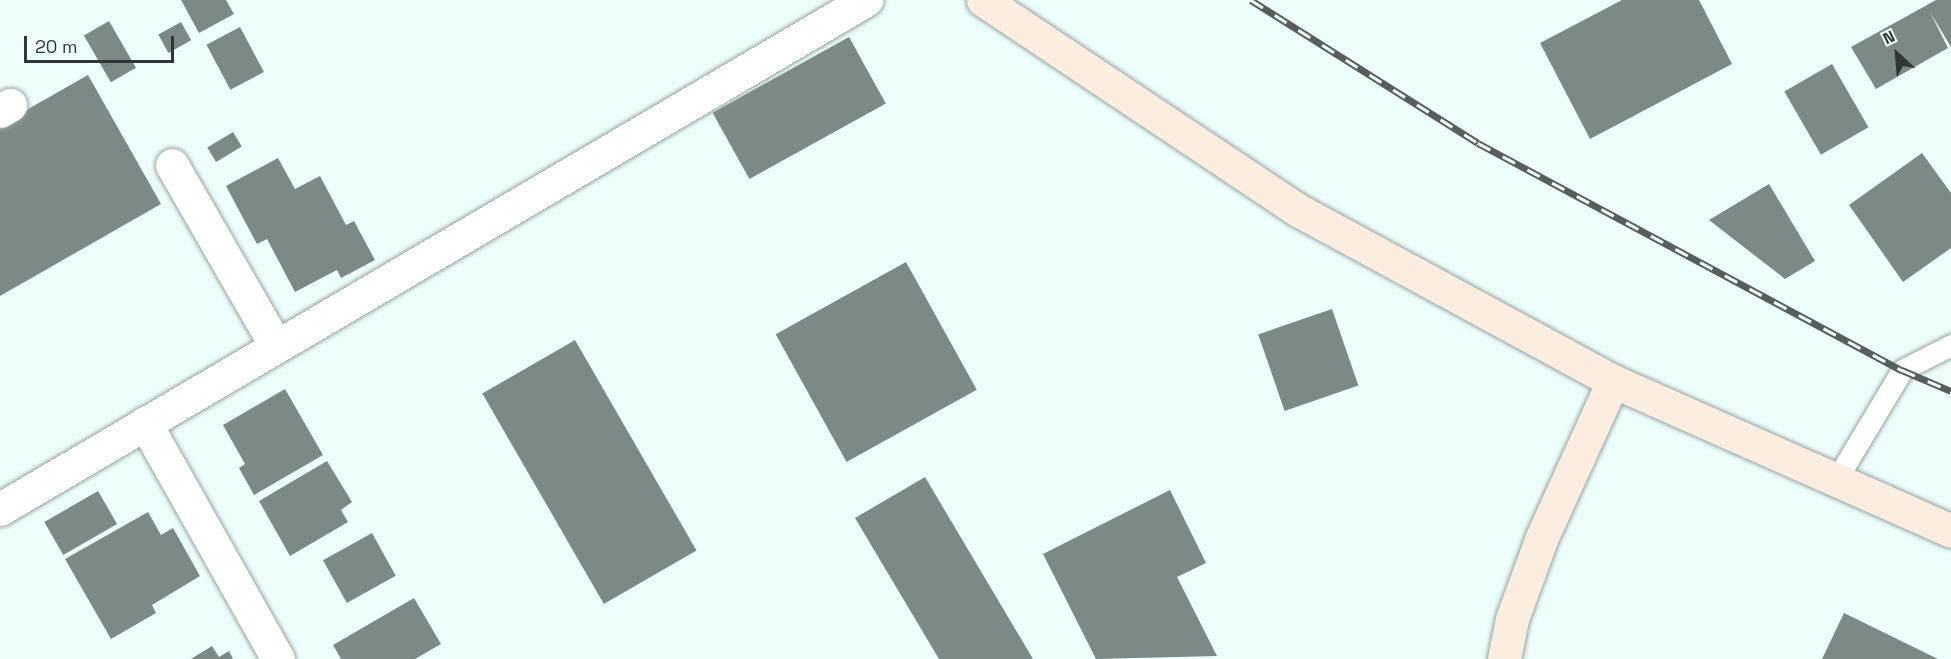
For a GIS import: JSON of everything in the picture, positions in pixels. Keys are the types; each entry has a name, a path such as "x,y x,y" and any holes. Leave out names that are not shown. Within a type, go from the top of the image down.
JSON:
{"street":[{"path":"4,497 145,423 866,0"},
{"path":"983,0 1298,210 1612,381 1951,531"},
{"path":"172,165 276,346"},
{"path":"1504,659 1512,619 1542,537 1612,381"},
{"path":"145,423 278,659"}],"lane":[{"path":"1836,480 1902,370 1951,345"}],"building":[{"path":"181,0 226,0 234,14 199,33"},
{"path":"1622,0 1699,0 1732,64 1590,139 1540,43"},
{"path":"1936,0 1951,0 1951,47 1930,12 1948,48 1876,89 1851,47"},
{"path":"109,21 136,68 111,82 84,36"},
{"path":"181,22 191,40 168,53 158,35"},
{"path":"240,27 264,72 230,90 206,45"},
{"path":"849,37 886,103 749,179 713,113"},
{"path":"1832,64 1868,127 1821,155 1784,92"},
{"path":"88,75 161,204 0,296 0,125"},
{"path":"233,132 242,147 216,162 207,147"},
{"path":"1922,153 1951,193 1951,248 1903,282 1849,205"},
{"path":"278,158 295,189 320,176 346,225 354,221 375,260 341,278 337,270 295,292 267,239 257,244 226,186"},
{"path":"1769,184 1815,261 1785,279 1709,220"},
{"path":"906,262 977,390 846,462 776,334"},
{"path":"1332,309 1358,386 1285,411 1258,334"},
{"path":"575,340 696,550 604,604 482,394"},
{"path":"285,389 323,455 254,495 239,468 245,464 223,425"},
{"path":"327,461 352,502 341,510 348,522 290,556 259,501"},
{"path":"925,477 1033,659 939,659 855,518"},
{"path":"1170,490 1206,563 1177,577 1217,656 1096,659 1043,554"},
{"path":"98,491 117,524 63,555 44,522"},
{"path":"148,512 161,535 173,528 200,576 152,605 156,613 111,639 65,559"},
{"path":"372,533 396,576 347,603 323,560"},
{"path":"414,598 441,644 415,659 341,659 333,645"},
{"path":"1844,613 1938,659 1822,659"},
{"path":"212,646 219,657 229,651 233,659 191,659"}],"railway":[{"path":"1251,0 1478,143 1902,370 1951,391"}]}
